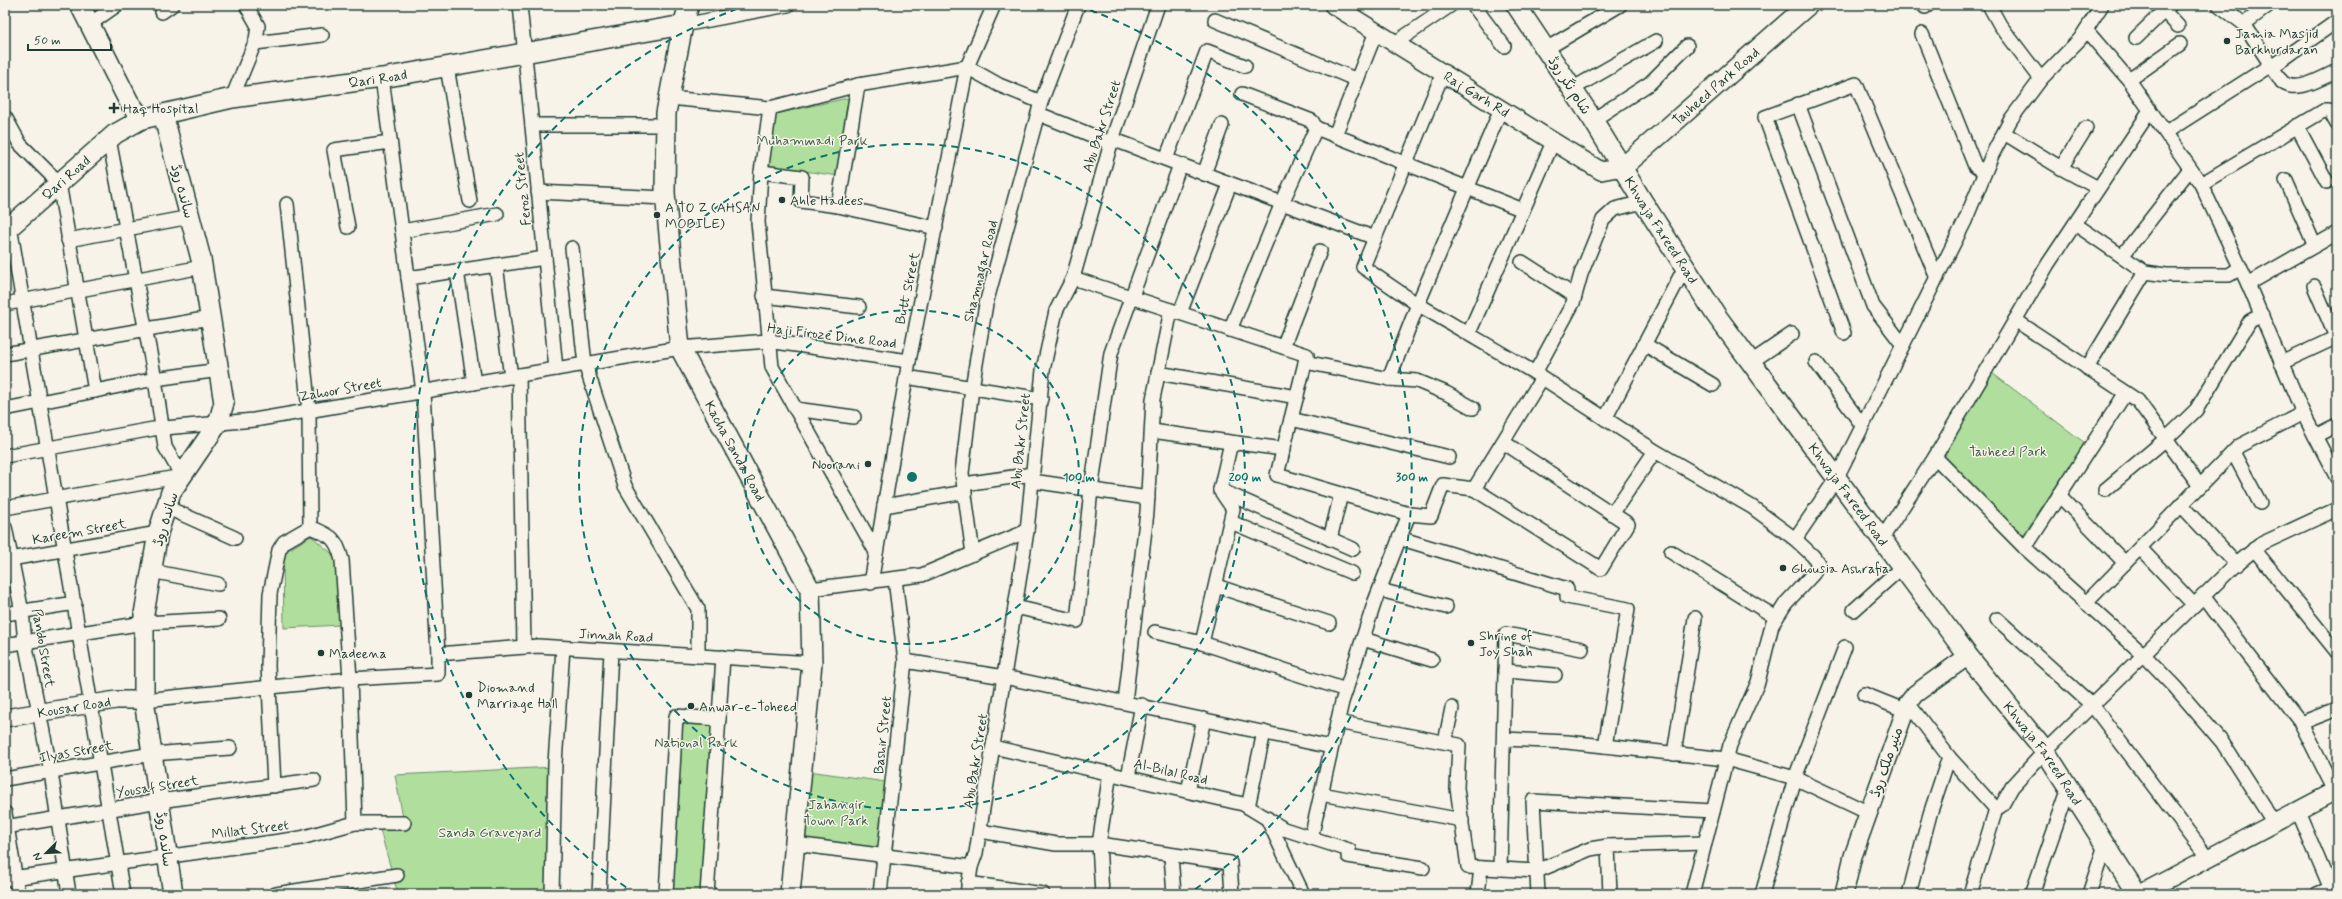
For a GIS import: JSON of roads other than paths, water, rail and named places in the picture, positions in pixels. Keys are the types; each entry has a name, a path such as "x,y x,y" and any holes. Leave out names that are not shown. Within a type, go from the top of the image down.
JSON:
{"main road":[{"path":"80,5 129,102 142,119"},
{"name":"Kacha Sanda Road","path":"689,5 683,25 666,113 666,198 680,348 810,589 812,663 790,894"},
{"name":"شام نگر روڈ","path":"1516,5 1623,167"},
{"name":"Tauheed Park Road","path":"1623,167 1808,5"},
{"name":"Qari Road","path":"8,229 109,139 142,119 232,98 382,78 683,25"},
{"name":"ساندہ روڈ","path":"163,114 202,267 224,403 218,423 171,492 158,533 144,623 144,700 173,894"},
{"name":"Khwaja Fareed Road","path":"1623,167 1643,202 1685,267 1751,362 1968,656 2045,751 2138,894"}],"street":[{"path":"90,24 117,5"},
{"path":"232,98 255,43 258,26 246,5"},
{"name":"Feroz Street","path":"520,5 556,369"},
{"name":"Qari Road","path":"683,25 788,5"},
{"name":"Butt Street","path":"871,583 908,361 936,228 967,67 994,5"},
{"name":"Shamnagar Road","path":"973,554 962,473 972,388 986,304 1040,108 1078,5"},
{"name":"Abu Bakr Street","path":"968,889 971,867 976,853 980,831 1027,531 1040,399 1044,370 1056,311 1073,278 1111,141 1158,5"},
{"name":"Raj Garh Rd","path":"1333,5 1601,171 1623,167"},
{"path":"1395,43 1451,5"},
{"path":"1473,5 1504,46"},
{"path":"1989,5 2000,25 2041,79"},
{"path":"1795,539 1836,479 1965,221 1984,172 2011,119 2041,79 2086,30 2102,5"},
{"path":"2219,5 2244,24 2282,82 2287,86 2296,87 2314,82 2337,71"},
{"path":"2244,24 2268,5"},
{"path":"1546,49 1611,8"},
{"path":"2136,38 2167,8 2178,26"},
{"path":"1215,20 1357,80"},
{"path":"2166,132 2272,66 2337,21"},
{"path":"2086,30 2129,80 2201,184 2262,315 2303,413 2337,478"},
{"path":"1334,135 1376,32"},
{"path":"1922,34 1975,166 1984,172"},
{"path":"255,43 322,35"},
{"path":"1572,90 1656,41"},
{"path":"2129,80 2180,44"},
{"path":"1593,120 1650,83 1687,46"},
{"path":"1166,159 1208,51 1245,66"},
{"path":"447,67 470,201"},
{"path":"670,98 770,108 858,85 967,67 1040,108 1111,141 1166,159 1375,238"},
{"path":"1443,73 1363,267 1418,304 1538,375 1655,451 1752,507 1795,539 1813,556 1818,563 1813,574 1776,617 1758,682 1730,745 1692,894"},
{"path":"144,700 268,688 350,678 438,674 422,392 382,78"},
{"path":"1844,334 1765,117 1856,84 1937,278"},
{"path":"838,206 858,85"},
{"path":"1242,94 1312,121 1316,128 1523,210"},
{"path":"1798,104 1873,306 1903,345"},
{"path":"770,108 761,172 758,222 768,341 772,367 876,552"},
{"path":"1389,379 1418,304 1501,109"},
{"path":"2201,184 2297,126 2329,110 2337,124"},
{"path":"1882,540 1935,457 2015,320 2098,188 2150,111"},
{"path":"5,117 20,144 58,183 95,391"},
{"path":"532,125 666,125"},
{"path":"1204,174 1222,125"},
{"path":"2297,126 2328,182"},
{"path":"1230,330 1282,203 1316,128"},
{"path":"2061,168 2086,128"},
{"path":"2004,133 2061,168 2098,188"},
{"path":"5,508 182,476 165,447 164,428 109,139"},
{"path":"348,227 334,150 390,142"},
{"path":"1469,333 1553,142"},
{"path":"1015,607 1077,621 1091,490 1111,353 1130,297 1180,165"},
{"path":"2122,256 2190,169"},
{"path":"761,172 802,177 801,201 838,206 936,228"},
{"path":"2286,180 2314,244"},
{"path":"1125,702 1148,498 1152,431 1158,373 1176,312 1230,184"},
{"path":"538,192 666,198"},
{"path":"1474,489 1503,442 1538,375 1575,296 1581,274 1603,220 1615,209 1643,202"},
{"path":"287,204 308,411 310,527"},
{"path":"402,231 497,214"},
{"path":"68,240 190,217"},
{"path":"2075,224 2145,272 2166,275 2229,275 2240,268"},
{"path":"8,229 23,300 123,894"},
{"path":"2248,284 2314,244 2337,233"},
{"path":"572,248 584,364 625,486 698,609 698,656"},
{"path":"1283,347 1320,251"},
{"path":"408,278 545,258"},
{"path":"1522,262 1575,296"},
{"path":"496,265 515,376 524,647"},
{"path":"5,304 202,267"},
{"path":"1605,419 1685,267"},
{"path":"457,271 474,383"},
{"path":"2086,368 2145,272"},
{"path":"1073,278 1307,355 1277,476 1409,514 1431,516 1443,485 1474,489 1601,569 1628,524 1503,442"},
{"path":"2281,363 2336,337 2314,286"},
{"path":"764,296 859,307"},
{"path":"2105,490 2166,439 2196,410 2250,321 2262,315"},
{"path":"5,354 210,318"},
{"path":"2015,320 2125,394 2138,401 2200,486"},
{"path":"1751,362 1792,334"},
{"name":"Haji Firoze Dine Road","path":"680,348 768,341 908,361"},
{"path":"1644,344 1714,385"},
{"name":"Zahoor Street","path":"5,456 164,428 254,420 680,348"},
{"path":"1306,362 1389,379 1417,381 1446,393 1473,408"},
{"path":"1816,362 1862,425"},
{"path":"5,409 155,379 219,370"},
{"path":"1158,373 1297,397"},
{"path":"906,378 1040,399"},
{"path":"2025,548 2125,394"},
{"path":"795,409 854,417"},
{"path":"2086,603 2239,446 2303,413"},
{"path":"1292,419 1450,457"},
{"path":"2315,436 2337,425"},
{"path":"1152,431 1284,449"},
{"path":"1202,643 1233,509 1220,490 1230,447 1237,443"},
{"path":"1612,514 1655,451"},
{"path":"2233,452 2260,503"},
{"path":"1935,457 2025,548 2144,655 2175,687 2222,742 2274,823"},
{"path":"884,506 964,488 1033,478 1091,490 1148,498"},
{"path":"1220,490 1353,549"},
{"path":"1330,538 1341,494"},
{"path":"2059,495 2125,563"},
{"path":"2182,505 2237,565"},
{"path":"166,507 235,538"},
{"path":"1970,894 1996,809 2002,805 2012,787 2045,751 2093,706 2198,601 2254,549 2337,509"},
{"path":"1311,838 1331,747 1346,690 1362,640 1409,514"},
{"path":"1231,522 1352,573"},
{"name":"Pando Street","path":"5,527 8,560 22,612 25,642 51,772 69,894"},
{"path":"310,527 330,536 338,545 342,560 350,678 355,823"},
{"path":"274,786 268,688 270,594 279,550 284,542 310,527"},
{"path":"810,589 871,583 922,575 1027,531"},
{"name":"Kareem Street","path":"8,560 158,533"},
{"path":"1399,538 1567,589 1567,597 1628,609 1605,746"},
{"path":"2138,894 2336,791 2301,723 2198,601 2140,548"},
{"path":"2254,549 2337,652"},
{"path":"1671,552 1776,617"},
{"path":"1854,610 1902,567"},
{"path":"151,571 218,584"},
{"name":"Bashir Street","path":"880,894 905,661 895,579"},
{"path":"1216,586 1329,623"},
{"path":"1380,590 1446,607"},
{"path":"5,614 75,603"},
{"path":"1674,754 1694,618"},
{"path":"5,645 144,623 219,619"},
{"path":"1997,619 2093,706 2208,858"},
{"path":"1155,632 1202,643 1346,690"},
{"path":"1500,869 1506,634 1582,649"},
{"path":"1362,640 1432,660"},
{"name":"Jinnah Road","path":"438,654 524,647 812,663"},
{"path":"1762,894 1795,778 1845,647"},
{"path":"552,894 555,763 563,648"},
{"path":"598,894 611,651"},
{"name":"منیر ملک روڈ","path":"1844,894 1853,856 1906,707 1915,694 1968,656"},
{"path":"707,894 723,657"},
{"path":"905,661 1004,677 1331,747"},
{"path":"1505,672 1555,675"},
{"path":"1864,694 1906,707 1996,809"},
{"name":"Kousar Road","path":"5,718 116,700 144,700"},
{"path":"1128,777 1142,706"},
{"path":"1445,742 1452,708"},
{"path":"2301,723 2337,709"},
{"path":"666,894 676,716 719,719"},
{"path":"1188,791 1204,719"},
{"path":"1337,722 1459,745 1457,788 1468,866 1537,871 1590,849 1608,846 1705,843"},
{"path":"1248,807 1264,732"},
{"path":"1504,739 1567,742 1726,759 1795,778 1868,813"},
{"name":"Ilyas Street","path":"5,779 152,754 230,748"},
{"name":"Al-Bilal Road","path":"993,748 1128,777 1248,807 1284,829 1349,850 1348,856 1423,868"},
{"path":"1909,894 1930,814 1949,757"},
{"path":"1102,894 1099,844 1110,773"},
{"name":"Yousaf Street","path":"6,822 58,819 159,801 314,780"},
{"path":"2032,894 2069,788"},
{"path":"1321,794 1462,820"},
{"path":"1538,894 1533,801 1713,811"},
{"path":"2298,811 2334,889 2317,894"},
{"path":"1267,818 1303,894"},
{"path":"6,822 10,878 18,894"},
{"name":"Millat Street","path":"10,878 65,872 167,856 301,838 355,823 404,823"},
{"path":"980,831 1056,844 1099,844 1171,856 1230,863 1232,894"},
{"path":"795,844 971,867"},
{"path":"2089,894 2105,845"},
{"path":"1608,846 1610,894"},
{"path":"1171,856 1174,894"},
{"path":"1478,894 1481,868"},
{"path":"276,894 397,875"},
{"path":"968,889 1043,894"}],"place":[{"name":"Jamia Masjid Barkhurdaran","path":"2227,41"},
{"name":"Haq Hospital","path":"114,108"},
{"name":"Ahle Hadees","path":"782,200"},
{"name":"A TO Z (AHSAN MOBILE)","path":"657,215"},
{"name":"Noorani","path":"868,464"},
{"name":"Ghousia Ashrafia","path":"1783,568"},
{"name":"Shrine of Joy Shah","path":"1471,643"},
{"name":"Madeena","path":"321,653"},
{"name":"Diomand Marriage Hall","path":"469,695"},
{"name":"Anwar-e-Toheed","path":"691,706"}],"park label":[{"name":"Muhammadi Park","path":"812,140"},
{"name":"Tauheed Park","path":"2008,451"},
{"name":"National Park","path":"696,742"},
{"name":"Jahangir Town Park","path":"836,812"},
{"name":"Sanda Graveyard","path":"490,832"}]}
